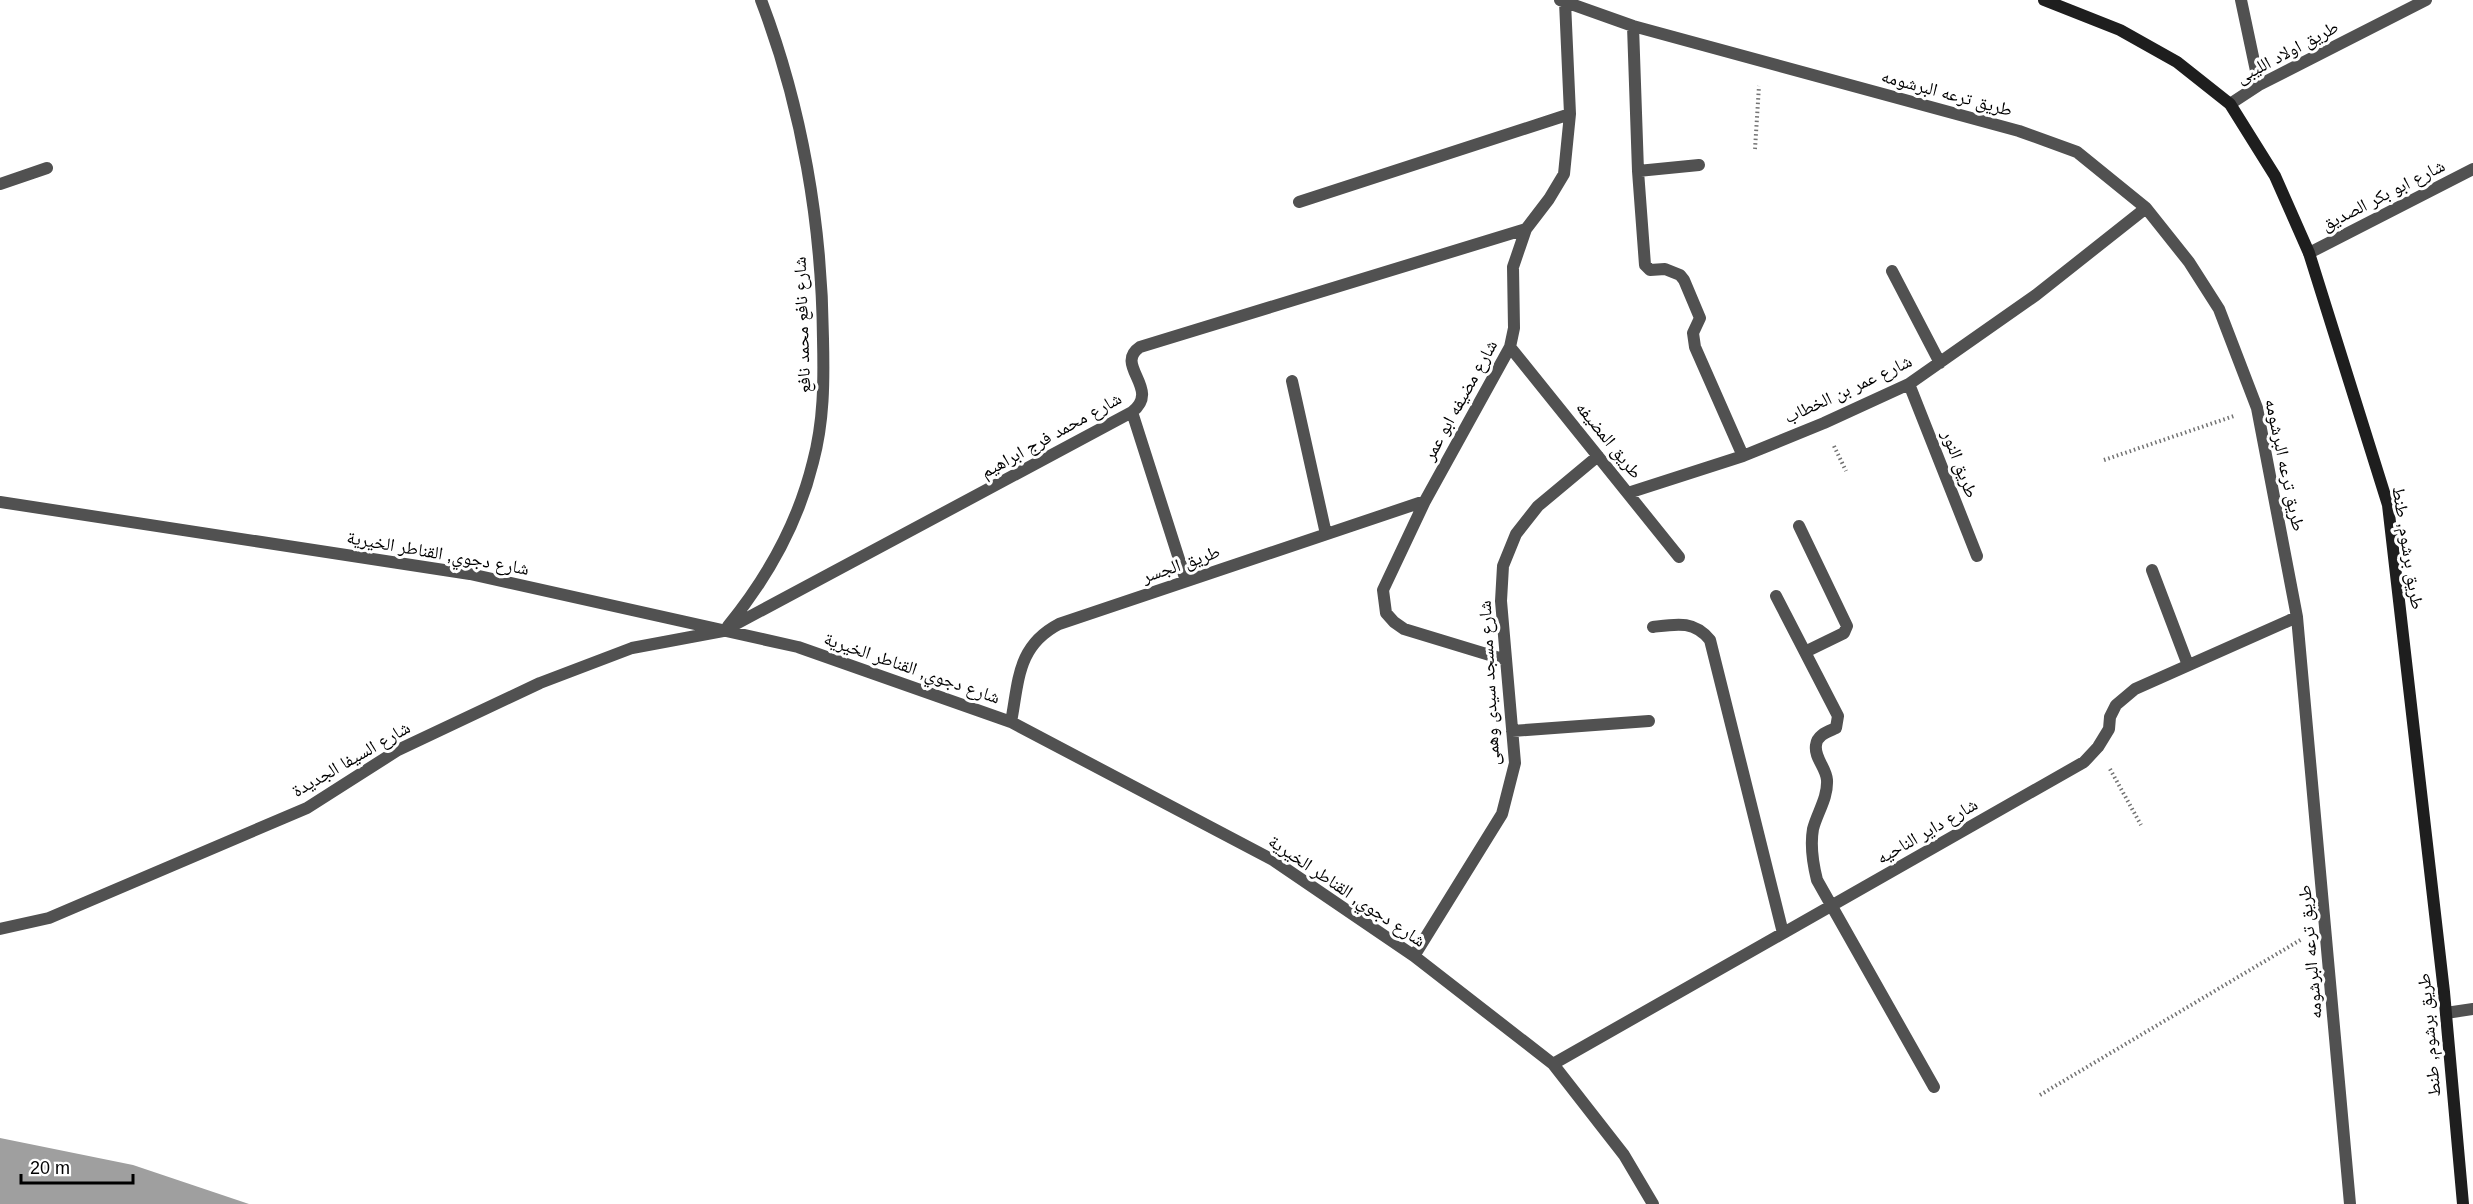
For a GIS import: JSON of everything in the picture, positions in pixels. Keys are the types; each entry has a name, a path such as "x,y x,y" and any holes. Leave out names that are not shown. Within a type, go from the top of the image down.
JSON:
{"main road":[{"name":"طريق برشوم, طنط","path":"2044,0 2120,30 2177,62 2230,104 2275,176 2309,253 2388,505 2446,1013 2463,1204"}],"street":[{"name":"شارع نافع محمد نافع","path":"723,631 748,601 770,568 795,516 814,461 821,423 824,384 823,311 817,237 806,165 790,93 761,0"},
{"path":"2241,0 2259,86"},
{"name":"طريق اولاد الليبى","path":"2230,104 2259,86 2426,0"},
{"name":"طريق ترعه البرشومه","path":"1563,1 1633,26 2019,131 2077,152 2146,208 2189,261 2219,309 2257,408 2297,617 2350,1204"},
{"name":"شارع مضيفه ابو عمر","path":"1506,660 1404,629 1386,613 1383,590 1425,501 1510,347 1515,328 1513,267 1526,229 1549,199 1563,174 1570,114 1563,1"},
{"path":"1633,26 1638,171 1646,268 1673,271 1684,280 1700,318 1693,333 1695,346 1743,456"},
{"path":"1299,202 1570,114"},
{"path":"1638,171 1699,165"},
{"path":"0,184 47,168"},
{"name":"شارع ابو بكر الصديق","path":"2309,253 2473,169"},
{"name":"شارع عمر بن الخطاب","path":"1628,493 1743,456 1910,384 2036,294 2146,208"},
{"name":"شارع محمد فرج ابراهيم","path":"723,631 1132,412 1141,405 1144,396 1131,359 1140,347 1526,229"},
{"path":"1892,271 1941,363"},
{"name":"طريق المضيفه","path":"1510,347 1679,556"},
{"path":"1292,381 1326,534"},
{"name":"طريق النور","path":"1910,384 1977,556"},
{"path":"1132,412 1186,581"},
{"name":"شارع مسجد سيدى وهمى","path":"1414,956 1502,814 1515,763 1501,601 1503,566 1516,534 1538,506 1598,456"},
{"name":"طريق الجسر","path":"1011,722 1024,659 1032,644 1044,632 1059,624 1425,501"},
{"name":"شارع دجوي, القناطر الخيرية","path":"0,502 470,574 798,647 1011,722 1273,860 1414,956 1553,1064 1624,1155 1653,1204"},
{"path":"1799,526 1846,626 1844,633 1805,652"},
{"path":"2152,570 2188,665"},
{"path":"1776,596 1839,720 1836,728 1821,736 1816,744 1816,755 1824,766 1827,780 1826,793 1813,830 1812,855 1817,880 1934,1087"},
{"name":"شارع داير الناحيه","path":"1553,1064 2084,762 2098,747 2109,729 2110,717 2124,696 2297,617"},
{"path":"1653,627 1687,624 1696,627 1710,640 1783,933"},
{"name":"شارع السيفا الجديدة","path":"0,929 49,918 307,808 398,750 540,683 632,648 723,631"},
{"path":"1512,730 1649,721"},
{"path":"2446,1013 2473,1009"}],"path":[{"path":"1755,149 1760,62"},
{"path":"2104,460 2257,408"},
{"path":"2098,747 2141,825"},
{"path":"2040,1095 2326,925"}],"shaded area":[{"path":"0,1138 133,1165 249,1204 0,1204"}]}
